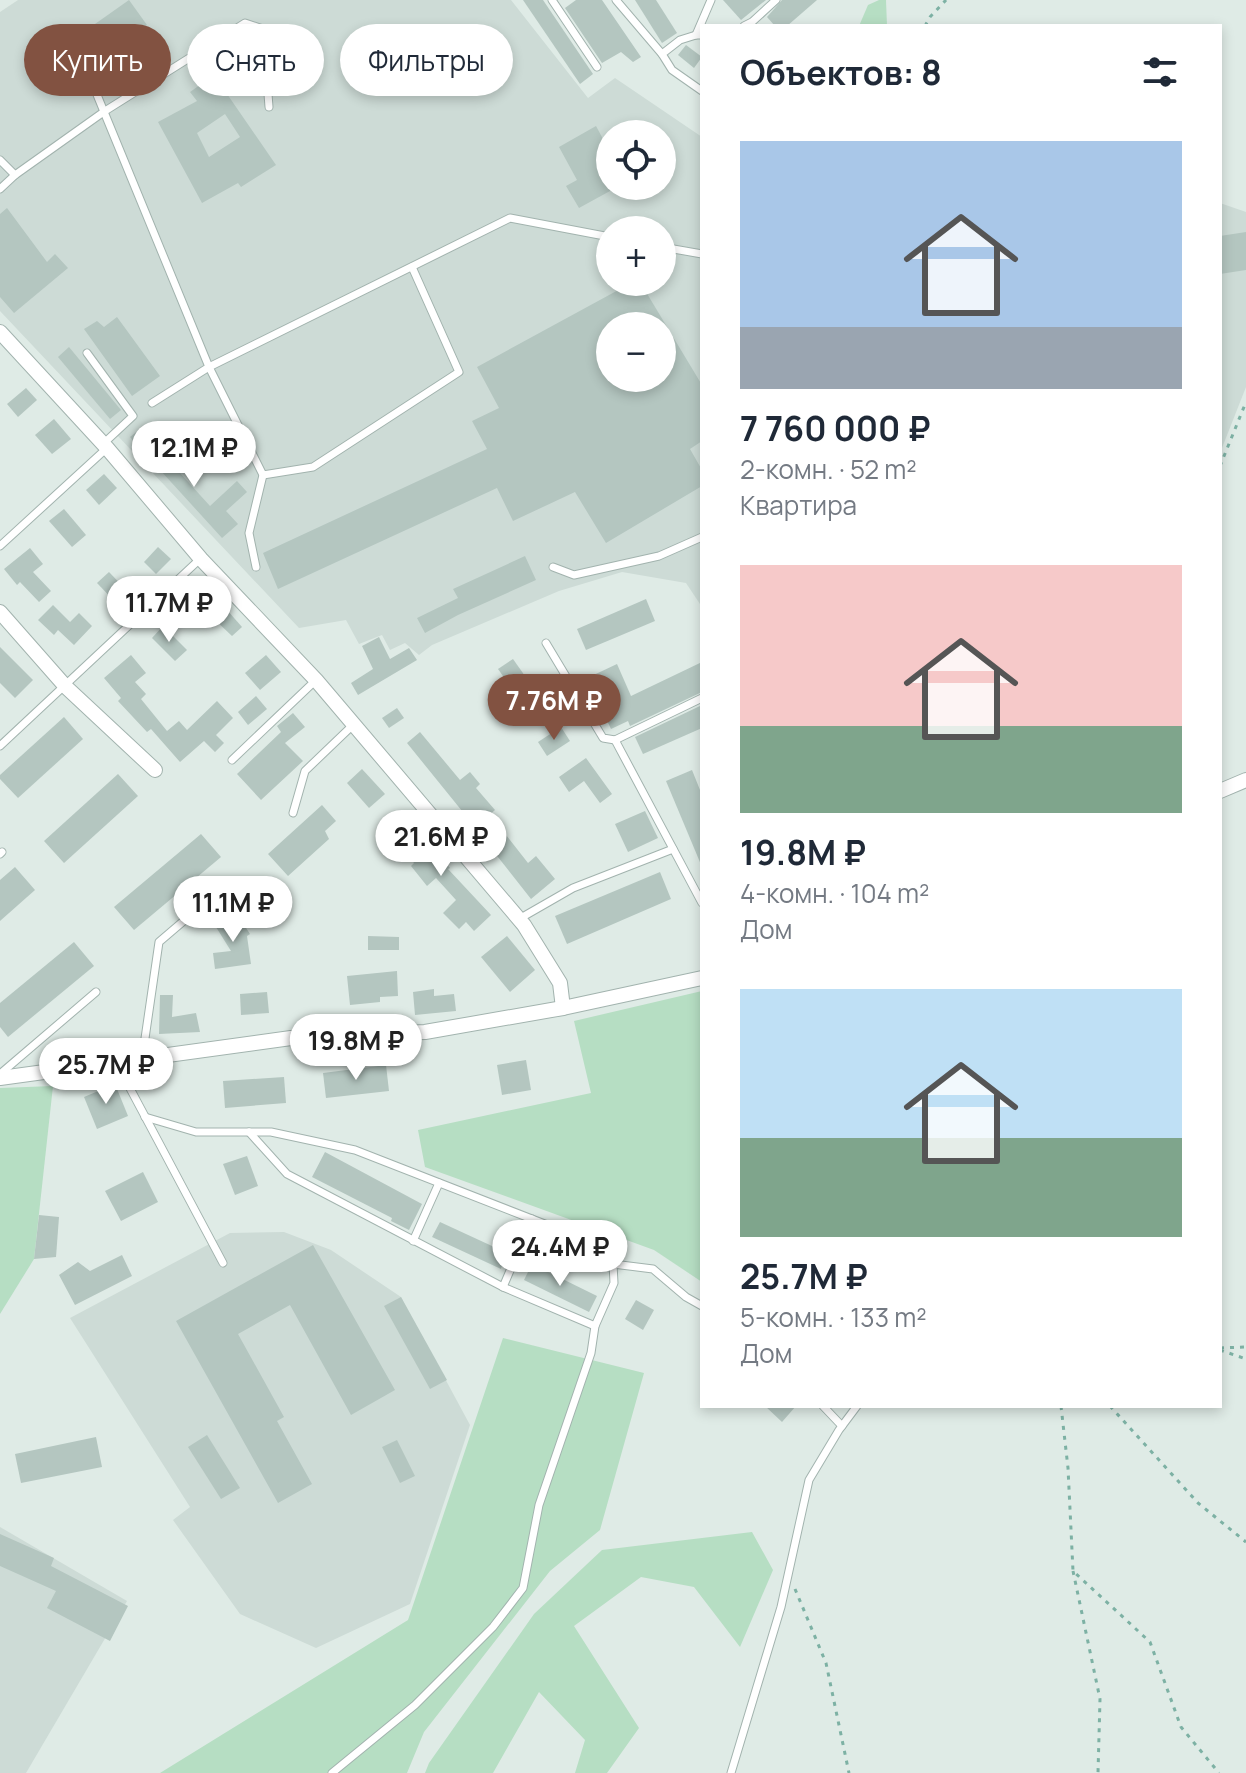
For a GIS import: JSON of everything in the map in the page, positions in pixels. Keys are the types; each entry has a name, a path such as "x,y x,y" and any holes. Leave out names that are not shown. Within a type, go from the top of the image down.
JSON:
{"street":[{"path":"0,332 105,446 201,559 316,680 519,919 560,983 563,1008"},
{"path":"0,612 66,687 155,770"},
{"path":"1222,790 1246,780"},
{"path":"0,1076 291,1038 425,1032 563,1008 700,978"}],"lane":[{"path":"552,0 597,67"},
{"path":"616,0 672,70 700,90"},
{"path":"703,24 711,0"},
{"path":"751,24 776,0"},
{"path":"0,189 105,111 245,23 263,29 269,107"},
{"path":"662,54 680,40 699,35"},
{"path":"98,96 209,367 263,475 249,533 256,567"},
{"path":"0,160 15,175"},
{"path":"152,403 209,367 510,218 596,234"},
{"path":"676,249 700,254"},
{"path":"263,475 313,467 459,372 412,267"},
{"path":"0,546 133,416 87,353"},
{"path":"553,567 574,575 659,556 700,538"},
{"path":"0,746 201,559"},
{"path":"546,643 603,738 615,740 700,699"},
{"path":"232,760 316,680"},
{"path":"293,813 305,771 353,725"},
{"path":"615,740 700,899"},
{"path":"519,919 573,888 673,849"},
{"path":"142,1059 159,942 200,907"},
{"path":"0,1076 96,992"},
{"path":"116,1062 223,1263"},
{"path":"145,1117 196,1132 271,1132 355,1150 591,1242 613,1264 653,1269 700,1305"},
{"path":"249,1132 287,1174 503,1287 595,1326"},
{"path":"413,1241 439,1183"},
{"path":"503,1287 532,1219"},
{"path":"332,1773 415,1705 493,1627 523,1588 539,1505 591,1353 595,1326 614,1283 613,1264"},
{"path":"825,1408 842,1426"},
{"path":"731,1773 781,1607 809,1480 856,1408"}],"path":[{"path":"928,24 946,0"},
{"path":"1222,461 1246,402"},
{"path":"1222,1349 1246,1347"},
{"path":"1222,1350 1246,1359"},
{"path":"1061,1408 1068,1468 1073,1571 1100,1699 1098,1773"},
{"path":"1112,1408 1198,1503 1246,1542"},
{"path":"1073,1571 1150,1642 1181,1727 1219,1773"},
{"path":"788,1572 826,1663 849,1773"}],"shaded area":[{"path":"18,0 511,0 588,98 615,78 700,136 700,604 686,583 622,572 559,591 432,645 419,655 405,643 390,650 382,635 359,644 346,620 299,628 0,311 0,12"},
{"path":"1222,204 1246,212 1246,387 1222,448"},
{"path":"284,1232 331,1250 401,1297 470,1425 410,1604 316,1648 240,1614 173,1520 190,1507 70,1318 230,1233"},
{"path":"0,1527 127,1601 26,1773 0,1773"}],"green space":[{"path":"886,0 887,24 860,24 868,5"},
{"path":"700,991 700,1281 654,1250 425,1167 418,1130 591,1093 574,1021"},
{"path":"53,1086 34,1259 0,1314 0,1088"},
{"path":"503,1338 644,1373 600,1530 550,1571 424,1732 407,1773 160,1773 408,1620"},
{"path":"752,1532 773,1570 740,1647 694,1587 641,1577 574,1626 639,1728 607,1773 575,1773 585,1740 539,1692 493,1773 425,1773 534,1614 602,1550"}],"building":[{"path":"129,0 146,24 95,24"},
{"path":"523,0 543,0 593,74 580,84"},
{"path":"576,0 602,0 641,57 633,62 621,52 602,63 565,8"},
{"path":"635,0 656,0 677,33 662,43"},
{"path":"723,0 766,0 741,20"},
{"path":"782,0 817,0 789,24 773,24 767,17"},
{"path":"686,45 700,56 700,60 694,68 678,55"},
{"path":"193,96 228,96 276,165 241,187 238,183 202,203 158,122 197,101","holes":["225,114 240,137 209,157 197,133"]},
{"path":"596,126 596,199 579,208 566,186 577,180 559,147"},
{"path":"7,208 47,262 55,254 68,268 14,313 0,297 0,214"},
{"path":"1246,232 1246,270 1222,274 1222,236"},
{"path":"607,296 648,296 658,312 596,312 596,392 676,392 676,342 700,382 700,442 690,449 700,466 700,487 606,543 575,492 513,521 497,488 278,589 263,553 487,449 472,421 499,408 477,367"},
{"path":"117,317 160,376 132,396 84,329 97,321 104,327"},
{"path":"69,347 121,410 110,419 58,357"},
{"path":"26,388 37,400 18,417 7,404"},
{"path":"54,419 71,439 52,454 35,435"},
{"path":"140,429 210,506 237,481 247,492 226,511 238,524 222,538 130,437"},
{"path":"104,474 117,488 99,505 86,490"},
{"path":"64,509 86,535 72,547 49,521"},
{"path":"158,547 171,559 156,574 144,562"},
{"path":"30,548 43,564 33,572 51,591 39,602 20,582 17,585 4,569"},
{"path":"525,556 536,580 425,633 417,618 458,598 453,589"},
{"path":"109,572 131,595 119,606 97,583"},
{"path":"205,585 242,627 232,636 192,598"},
{"path":"646,599 655,621 586,650 577,629"},
{"path":"53,605 70,622 79,613 92,626 74,645 58,630 54,635 38,620"},
{"path":"163,626 187,650 175,661 152,638"},
{"path":"379,637 390,659 409,648 417,660 358,695 351,683 373,669 362,646"},
{"path":"0,647 33,680 15,698 0,683"},
{"path":"131,655 146,673 135,682 146,694 141,699 167,731 179,721 187,730 217,701 233,718 216,735 224,743 215,752 204,741 180,762 151,729 147,732 118,701 121,698 104,678"},
{"path":"266,655 281,672 260,690 245,673"},
{"path":"513,659 537,693 522,703 498,669"},
{"path":"700,663 700,693 630,726 628,721 611,729 594,693 590,694 583,680 617,664 631,696"},
{"path":"256,696 267,709 248,725 238,712"},
{"path":"700,706 700,729 643,754 635,737"},
{"path":"397,708 404,718 389,728 382,718"},
{"path":"293,713 305,727 285,743 303,761 261,800 237,774 281,732 277,726"},
{"path":"64,717 83,739 18,798 0,779 0,775"},
{"path":"561,727 570,741 547,756 538,742"},
{"path":"420,732 460,780 470,772 480,784 476,788 495,810 475,827 407,743"},
{"path":"586,758 612,794 600,803 584,781 569,792 559,777"},
{"path":"362,769 385,794 369,808 347,783"},
{"path":"692,770 700,790 700,862 666,781"},
{"path":"118,774 138,796 64,863 44,841"},
{"path":"322,805 336,821 325,831 329,839 288,876 268,854"},
{"path":"645,811 658,838 628,852 615,824"},
{"path":"408,819 448,869 491,915 474,931 466,922 459,929 443,913 456,900 436,878 427,886 411,866 414,863 402,847 405,844 393,833"},
{"path":"201,834 221,857 134,930 114,907"},
{"path":"506,835 528,863 536,856 555,879 531,899 490,847"},
{"path":"15,867 35,890 0,921 0,880"},
{"path":"660,872 671,899 567,944 555,916"},
{"path":"237,914 250,934 247,936 251,964 215,969 213,953 231,951 216,927"},
{"path":"368,936 399,937 399,950 368,950"},
{"path":"507,936 535,970 510,992 481,957"},
{"path":"74,942 94,966 8,1037 0,1027 0,1003"},
{"path":"397,971 398,996 380,997 380,1002 350,1005 347,976"},
{"path":"434,989 434,996 454,994 456,1011 415,1015 413,992"},
{"path":"267,992 269,1013 241,1015 240,994"},
{"path":"160,995 173,995 172,1017 196,1013 200,1032 159,1034"},
{"path":"526,1060 531,1090 502,1095 497,1065"},
{"path":"386,1065 389,1091 326,1098 323,1073"},
{"path":"284,1077 286,1103 225,1108 223,1081"},
{"path":"115,1084 128,1116 97,1129 84,1097"},
{"path":"325,1152 422,1204 409,1230 312,1177"},
{"path":"247,1156 258,1186 235,1195 223,1164"},
{"path":"143,1172 158,1202 121,1221 105,1191"},
{"path":"39,1215 59,1217 56,1257 34,1259"},
{"path":"440,1222 505,1252 501,1269 432,1237"},
{"path":"313,1245 395,1390 351,1415 290,1305 238,1334 284,1417 277,1421 312,1484 278,1503 176,1321"},
{"path":"122,1255 132,1276 75,1305 59,1275 78,1262 90,1271"},
{"path":"532,1264 597,1296 589,1312 524,1280"},
{"path":"401,1297 447,1380 430,1389 384,1306"},
{"path":"636,1300 654,1310 643,1330 625,1319"},
{"path":"767,1408 794,1408 782,1422"},
{"path":"207,1435 240,1488 221,1499 188,1447"},
{"path":"96,1437 102,1467 21,1483 15,1454"},
{"path":"397,1440 415,1476 400,1483 382,1447"},
{"path":"0,1534 54,1558 51,1566 128,1606 110,1641 47,1608 56,1591 0,1566"}]}
